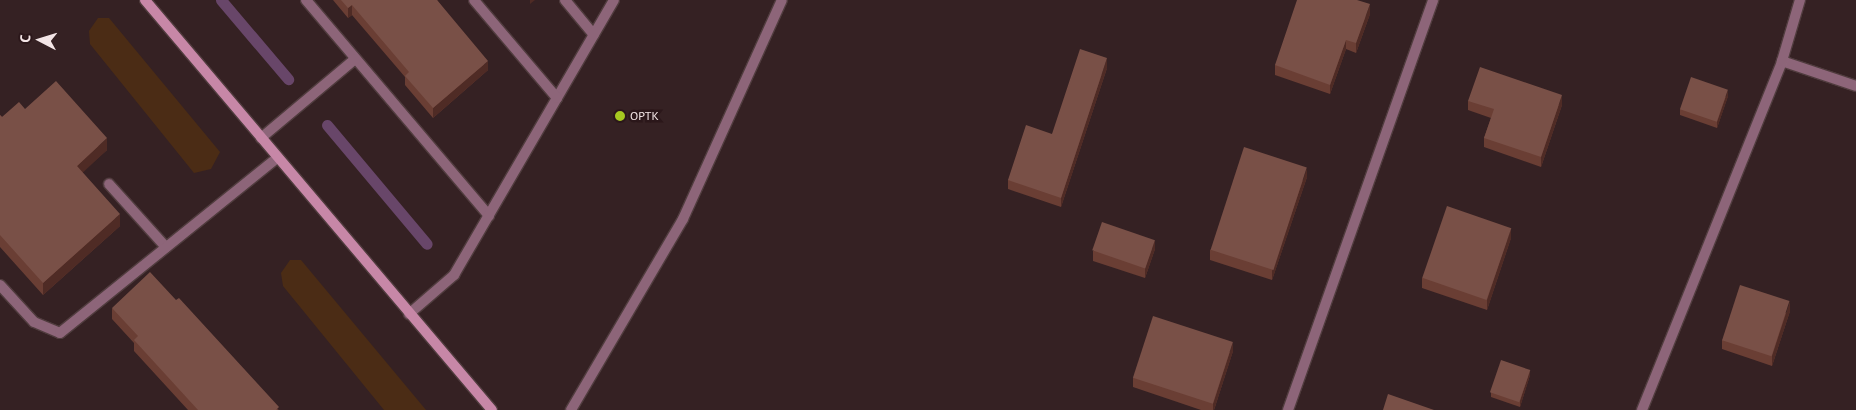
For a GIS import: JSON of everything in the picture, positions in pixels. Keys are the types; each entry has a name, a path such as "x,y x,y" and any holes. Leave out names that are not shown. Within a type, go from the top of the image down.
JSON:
{"street":[{"path":"145,0 492,410"}],"lane":[{"path":"306,0 488,216"},
{"path":"474,0 557,98"},
{"path":"564,0 594,35"},
{"path":"409,314 454,275 614,0"},
{"path":"571,410 683,219 782,0"},
{"path":"1288,410 1433,0"},
{"path":"1642,410 1782,61 1800,0"},
{"path":"261,138 356,58"},
{"path":"1782,61 1856,86"},
{"path":"0,285 34,322 60,333 277,158"},
{"path":"109,184 166,247"}],"shaded area":[{"path":"98,18 109,18 220,152 211,169 194,173 90,44 89,31"},
{"path":"290,260 301,260 426,410 384,410 283,286 281,273"}],"building":[{"path":"341,0 437,0 488,61 433,108 405,76 409,72 352,5 348,8"},
{"path":"1297,0 1357,0 1370,4 1356,43 1346,40 1330,85 1275,65"},
{"path":"1080,49 1107,58 1061,198 1008,180 1026,125 1052,134"},
{"path":"1480,67 1562,95 1541,157 1484,138 1494,109 1468,101"},
{"path":"1691,77 1728,90 1717,122 1680,109"},
{"path":"56,81 107,138 77,166 120,214 43,283 0,235 0,115 2,117 19,102 25,109"},
{"path":"1244,147 1307,167 1273,270 1211,250"},
{"path":"1447,206 1511,228 1487,300 1422,278"},
{"path":"1102,222 1155,240 1145,269 1092,250"},
{"path":"150,272 176,300 179,298 279,407 276,410 198,410 134,340 138,336 112,308"},
{"path":"1740,285 1789,301 1772,356 1722,340"},
{"path":"1153,316 1233,342 1213,404 1133,378"},
{"path":"1501,360 1530,370 1519,402 1490,392"},
{"path":"1388,394 1434,410 1383,410"}],"waterway":[{"path":"221,0 288,79"},
{"path":"327,125 427,244"}],"place":[{"name":"ОРТК","path":"620,116"}]}
